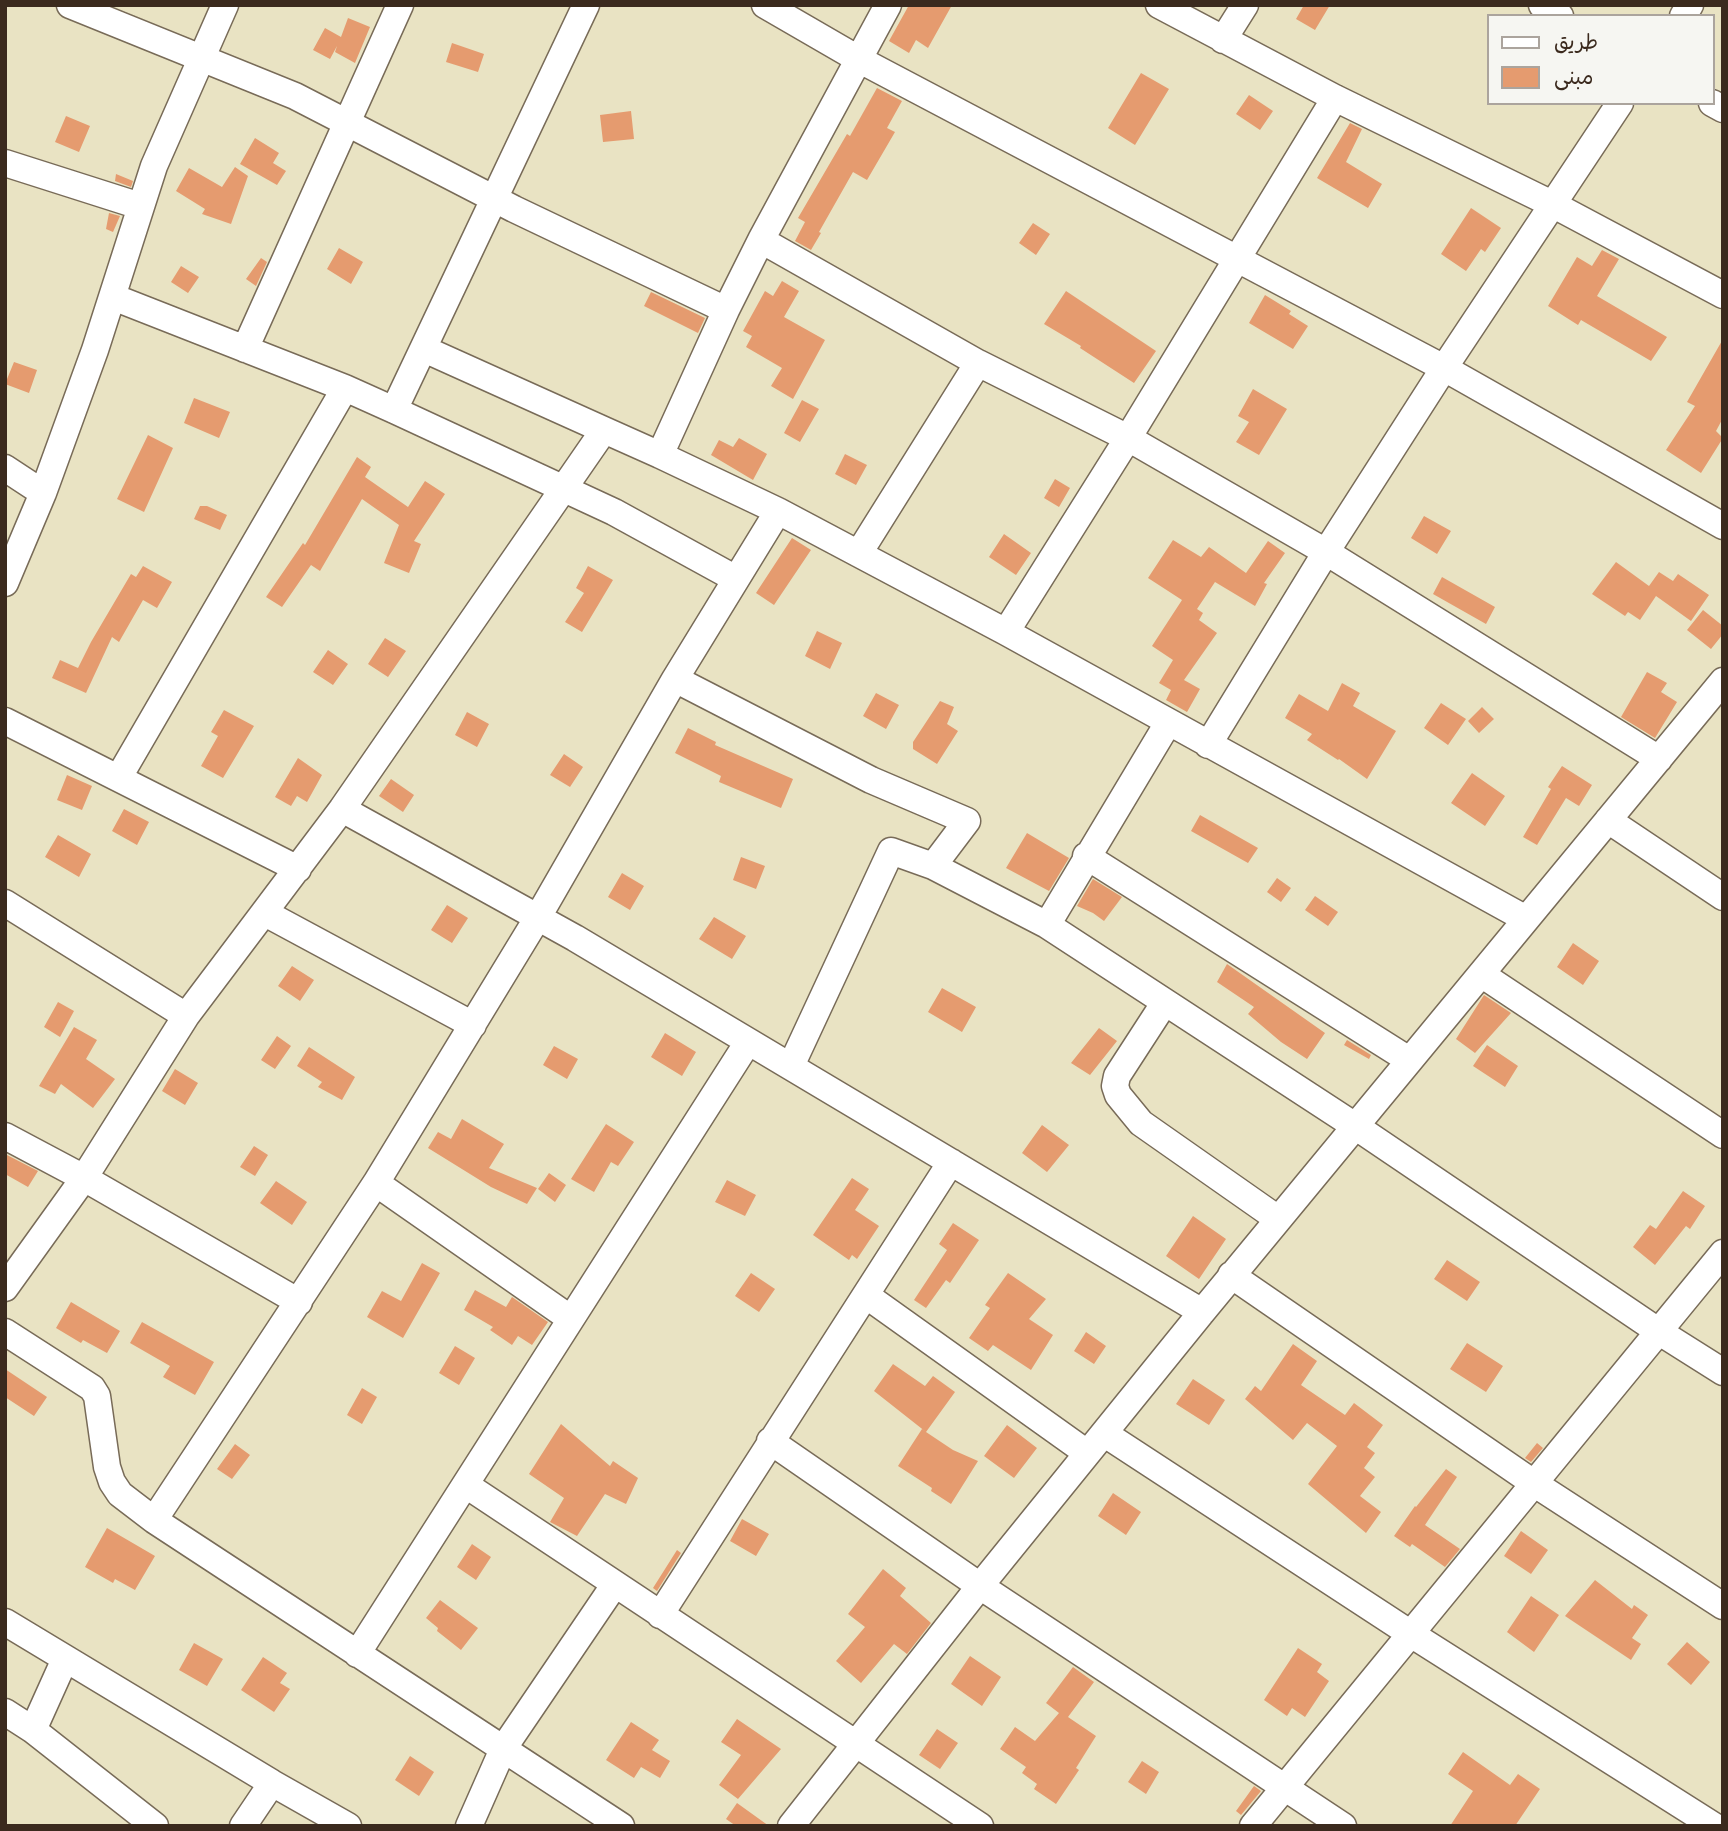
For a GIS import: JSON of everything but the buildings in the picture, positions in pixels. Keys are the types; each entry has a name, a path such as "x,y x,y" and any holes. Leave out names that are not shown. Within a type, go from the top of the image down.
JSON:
{"street":[{"path":"70,5 295,96 493,199 726,310"},
{"path":"5,583 12,549 43,493 113,297 154,166 225,5"},
{"path":"245,349 400,5"},
{"path":"394,410 586,5"},
{"path":"765,5 860,60 1444,368 1723,526"},
{"path":"660,455 761,240 888,5"},
{"path":"1158,5 1335,99 1552,204 1723,295"},
{"path":"1223,40 1245,5"},
{"path":"1006,632 1335,99"},
{"path":"1208,745 1326,552 1444,368 1619,105"},
{"path":"5,163 140,206"},
{"path":"761,240 978,363 1128,438 1326,552 1659,759"},
{"path":"113,297 345,388 394,410 624,517 736,579"},
{"path":"424,349 778,511 1006,632 1526,919"},
{"path":"859,554 978,363"},
{"path":"119,777 345,388"},
{"path":"5,1287 84,1178 186,1016 342,810 604,430"},
{"path":"5,468 43,493"},
{"path":"154,1520 376,1183 538,917 675,679 778,511"},
{"path":"675,679 871,780 967,821 933,866"},
{"path":"792,1826 980,1586 1231,1275 1723,681"},
{"path":"5,721 298,869"},
{"path":"1046,925 1168,723"},
{"path":"342,810 538,917 1202,1312"},
{"path":"1608,820 1723,897"},
{"path":"791,1066 891,851 933,866 1046,925 1355,1126 1658,1331 1723,1371"},
{"path":"1086,856 1409,1060"},
{"path":"5,903 186,1016"},
{"path":"265,913 473,1025"},
{"path":"1481,974 1723,1135"},
{"path":"1165,1002 1117,1076 1115,1086 1118,1095 1141,1123 1279,1219"},
{"path":"357,1654 748,1042"},
{"path":"5,1136 84,1178 299,1302"},
{"path":"660,1615 770,1441 867,1296 951,1161"},
{"path":"376,1183 571,1318"},
{"path":"1253,1826 1723,1253"},
{"path":"1231,1275 1535,1484 1723,1606"},
{"path":"867,1296 1096,1444 1411,1634 1715,1826 1723,1818"},
{"path":"5,1332 92,1388 97,1396 107,1466 112,1482 120,1494 154,1520 621,1826"},
{"path":"770,1441 980,1586 1343,1826"},
{"path":"466,1485 979,1826"},
{"path":"468,1826 503,1749 615,1584"},
{"path":"5,1622 348,1826"},
{"path":"33,1730 65,1659"},
{"path":"5,1712 33,1730 155,1826"},
{"path":"243,1826 272,1783"}]}
